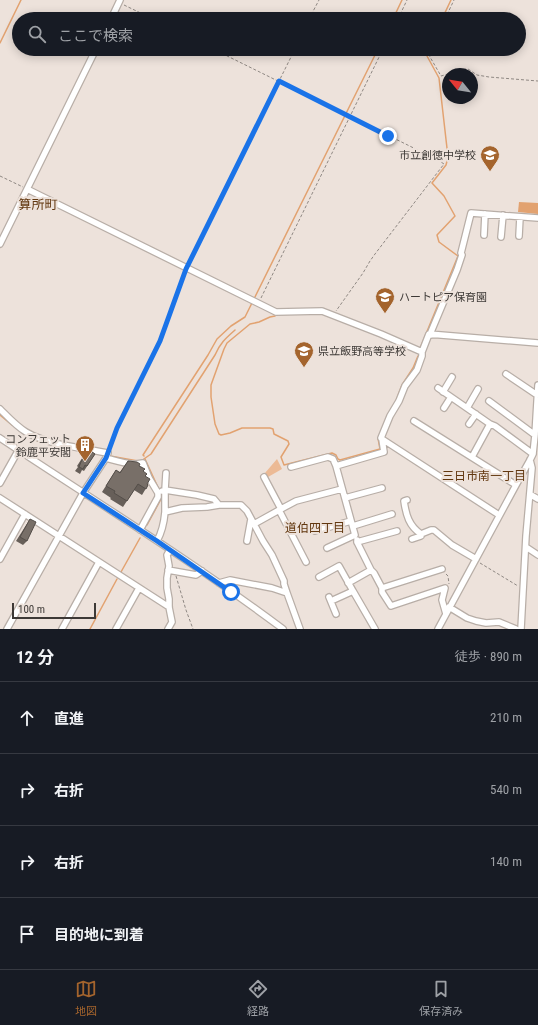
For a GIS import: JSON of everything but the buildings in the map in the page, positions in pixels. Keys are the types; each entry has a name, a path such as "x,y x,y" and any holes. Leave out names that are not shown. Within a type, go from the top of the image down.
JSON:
{"street":[{"path":"114,12 120,1"},
{"path":"0,244 93,56"},
{"path":"27,189 186,269 276,312 322,311 422,352"},
{"path":"336,466 384,452 382,440 390,416 399,401 405,386 417,370 429,334 431,334 462,255 461,253 471,212 538,218"},
{"path":"484,236 485,214"},
{"path":"500,237 502,215"},
{"path":"519,236 520,217"},
{"path":"431,334 538,343"},
{"path":"506,374 537,395"},
{"path":"443,392 452,377"},
{"path":"438,629 533,454 538,385"},
{"path":"438,388 495,426 533,454"},
{"path":"467,408 478,389"},
{"path":"444,408 451,397"},
{"path":"489,401 535,435"},
{"path":"0,409 18,426 34,436 54,443 107,456 132,464 143,463 149,478 161,492 165,512 161,534 157,541"},
{"path":"469,424 476,414"},
{"path":"414,421 516,485"},
{"path":"472,457 490,424"},
{"path":"0,438 202,571 283,629"},
{"path":"382,440 499,515"},
{"path":"0,483 18,451"},
{"path":"7,629 83,493 107,456"},
{"path":"291,467 328,457 334,459 357,542 382,588 382,592 391,606 445,588"},
{"path":"521,629 526,547 535,468 530,460"},
{"path":"140,530 161,492 166,473"},
{"path":"264,477 306,562"},
{"path":"344,498 382,488"},
{"path":"252,521 296,501 342,489"},
{"path":"161,492 197,495 214,499 219,505"},
{"path":"531,494 538,499"},
{"path":"0,498 168,607"},
{"path":"407,500 404,501 409,521 414,529 421,534"},
{"path":"165,512 182,508 241,505 247,511 272,555 284,581 300,629"},
{"path":"0,559 25,514"},
{"path":"315,531 392,514"},
{"path":"247,541 252,521"},
{"path":"412,539 421,536 421,534 434,530 452,545 476,560"},
{"path":"357,542 397,531"},
{"path":"327,548 355,536"},
{"path":"526,547 538,555"},
{"path":"170,550 167,555 171,570 167,578 169,599 168,607 170,625 175,626 175,629"},
{"path":"62,629 99,562"},
{"path":"319,577 339,566 375,629"},
{"path":"382,588 442,569"},
{"path":"171,570 196,575 202,571"},
{"path":"348,583 371,570"},
{"path":"219,583 230,580 272,588 287,593"},
{"path":"116,629 139,588"},
{"path":"445,588 442,600 446,614"},
{"path":"336,614 330,599 353,591"},
{"path":"450,608 467,618 476,621 486,623 500,622 516,629"}],"path":[{"path":"313,12 319,0"},
{"path":"401,12 407,0"},
{"path":"448,12 454,0"},
{"path":"120,1 140,12"},
{"path":"227,56 444,164 375,254 333,315"},
{"path":"107,456 117,428 160,341 186,269 292,56"},
{"path":"257,304 379,56"},
{"path":"430,56 442,76"},
{"path":"478,75 489,78 538,81"},
{"path":"0,176 27,189"},
{"path":"476,560 523,590"},
{"path":"442,569 448,576 450,583 445,588"},
{"path":"171,570 193,629"}],"shaded area":[{"path":"519,202 538,203 538,214 518,212"},
{"path":"277,459 282,469 268,477 265,473"}],"waterway":[{"path":"15,12 21,0"},
{"path":"396,12 402,0"},
{"path":"445,12 451,0"},
{"path":"0,43 12,18"},
{"path":"144,456 143,455 217,339 231,326 245,317 375,56"},
{"path":"421,346 458,256 439,242 437,235 455,216 444,196 432,183 446,165 448,157 439,78 427,56"},
{"path":"275,316 250,324 227,343 224,349 211,385 211,397 215,424 219,434 230,433 242,428 273,429 274,434 288,441 289,444 281,457 284,465 332,453 340,460 380,449 378,438"},
{"path":"141,461 151,454 221,344 235,330"},
{"path":"396,401 402,385 413,368 418,356"},
{"path":"0,415 12,425"},
{"path":"36,440 49,444"},
{"path":"96,454 106,455"},
{"path":"110,456 138,461"},
{"path":"145,459 161,494 161,499 147,525"},
{"path":"121,572 140,538"},
{"path":"90,629 117,579"}],"place":[{"name":"市立創徳中学校","path":"490,172"},
{"name":"ハートピア保育園","path":"385,314"},
{"name":"県立飯野高等学校","path":"304,368"},
{"name":"コンフェット 鈴鹿平安閣","path":"85,462"}],"district":[{"name":"算所町","path":"38,204"},
{"name":"三日市南一丁目","path":"484,476"},
{"name":"道伯四丁目","path":"315,528"}],"route":[{"path":"231,592 202,571 83,493 106,458 117,428 160,341 186,269 279,81 388,136"}]}
